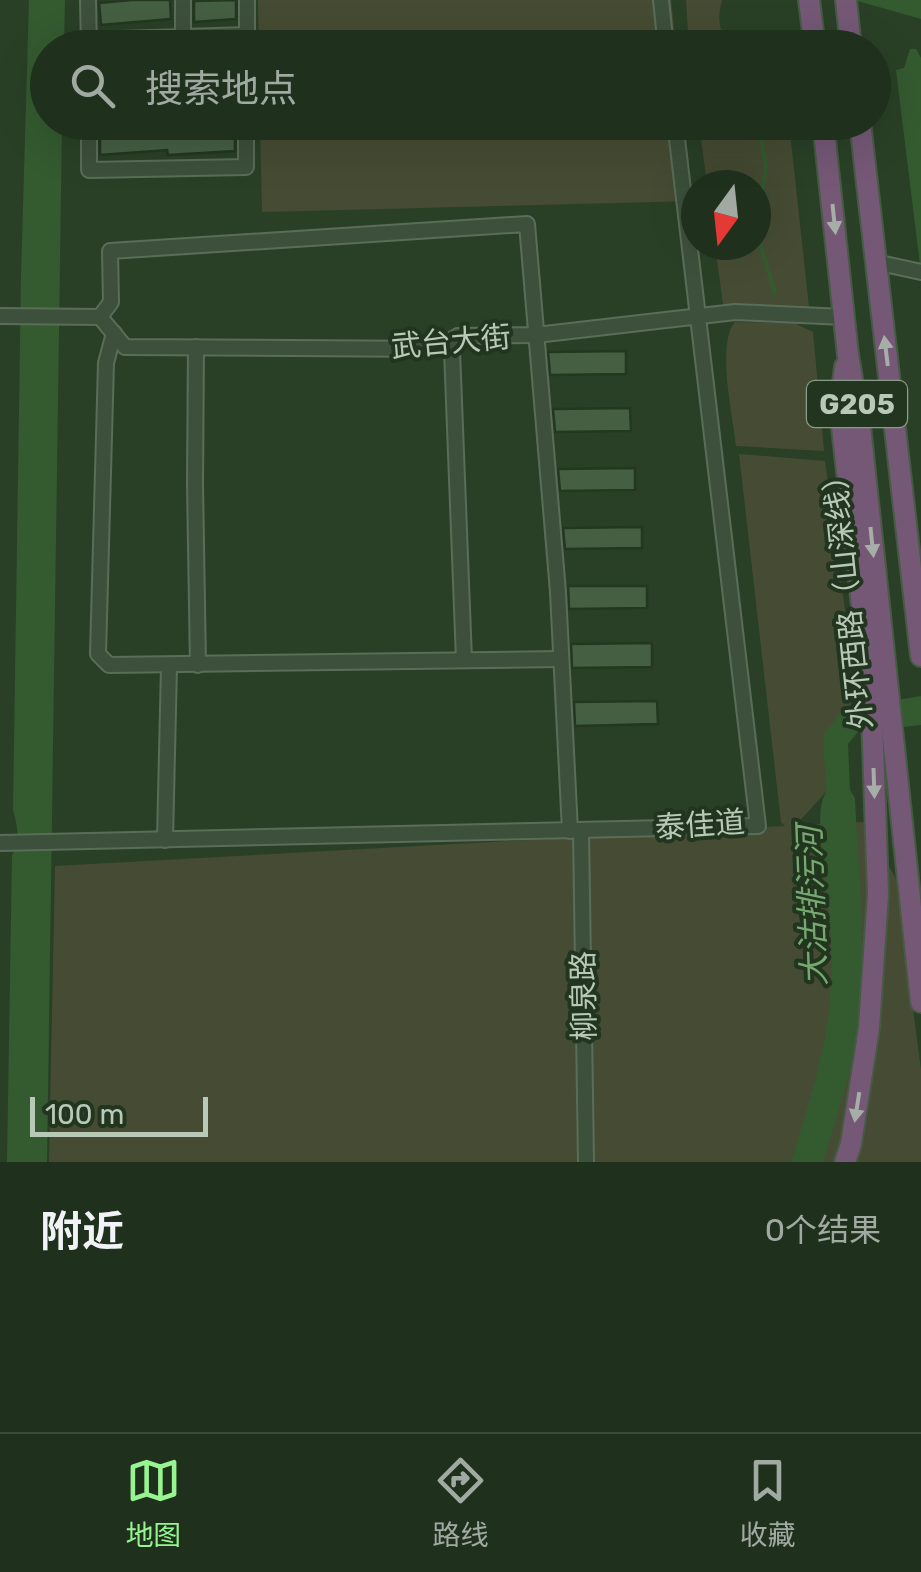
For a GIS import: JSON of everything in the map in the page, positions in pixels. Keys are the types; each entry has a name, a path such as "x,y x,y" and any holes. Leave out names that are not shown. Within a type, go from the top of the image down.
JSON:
{"highway":[{"path":"810,1 813,30"},
{"name":"外环西路（山深线）","path":"825,140 848,355 860,426 880,686 921,1002"},
{"name":"G205","path":"862,140 921,656"},
{"path":"845,1162 851,1144 874,973 880,686"}],"street":[{"path":"88,0 88,30"},
{"path":"182,30 184,0"},
{"path":"247,0 247,30"},
{"path":"660,0 664,30"},
{"path":"89,140 89,170 246,167 246,140"},
{"name":"泰佳道","path":"1,843 758,826 677,140"},
{"name":"柳泉路","path":"100,318 111,302 110,251 527,224 576,831 586,1162"},
{"path":"875,262 917,271"},
{"name":"武台大街","path":"100,318 125,346 437,349 458,336 536,335 698,316 765,311 844,318"},
{"path":"0,316 100,318"},
{"path":"114,333 106,363 98,654 109,665 561,658"},
{"path":"448,342 453,368 464,660"},
{"path":"196,347 198,665"},
{"path":"165,840 170,666"}],"shaded area":[{"path":"29,0 65,0 64,30 30,30 30,140 62,140 47,1162 7,1162 12,855 17,839 13,810"},
{"path":"258,0 671,0 674,30 259,30"},
{"path":"686,0 722,0 722,30 688,30"},
{"path":"854,0 921,0 921,19"},
{"path":"910,49 916,49 921,58 921,273 896,70 904,68"},
{"path":"260,140 686,140 689,170 681,170 681,201 262,212"},
{"path":"701,140 791,140 809,307 723,304 717,260 771,260 771,170 705,170"},
{"path":"735,322 794,323 813,332 824,451 736,446 726,363 729,332"},
{"path":"739,454 825,461 845,610 851,708 841,712 825,766 826,792 796,825 864,822 896,879 921,1070 921,1162 49,1162 55,866 785,826 781,822"},
{"path":"921,696 921,725 858,732 848,744 862,917 857,1036 823,1162 791,1162 820,1060 831,984 820,824 826,792 823,735 841,712 851,708"}],"building":[{"path":"170,0 171,19 101,25 99,3"},
{"path":"236,0 236,19 194,22 194,1"},
{"path":"100,140 235,140 235,151 168,155 167,150 100,155"},
{"path":"626,351 626,374 550,375 548,352"},
{"path":"630,408 631,431 555,432 553,409"},
{"path":"635,468 635,490 560,491 558,469"},
{"path":"642,527 642,548 565,549 563,528"},
{"path":"568,586 647,586 647,608 569,609"},
{"path":"652,643 652,667 572,668 571,644"},
{"path":"657,701 658,724 575,726 574,702"}],"waterway":[{"path":"761,140 766,166 758,220 761,247 775,293"}],"water label":[{"name":"大沽排污河","path":"812,906"}]}
